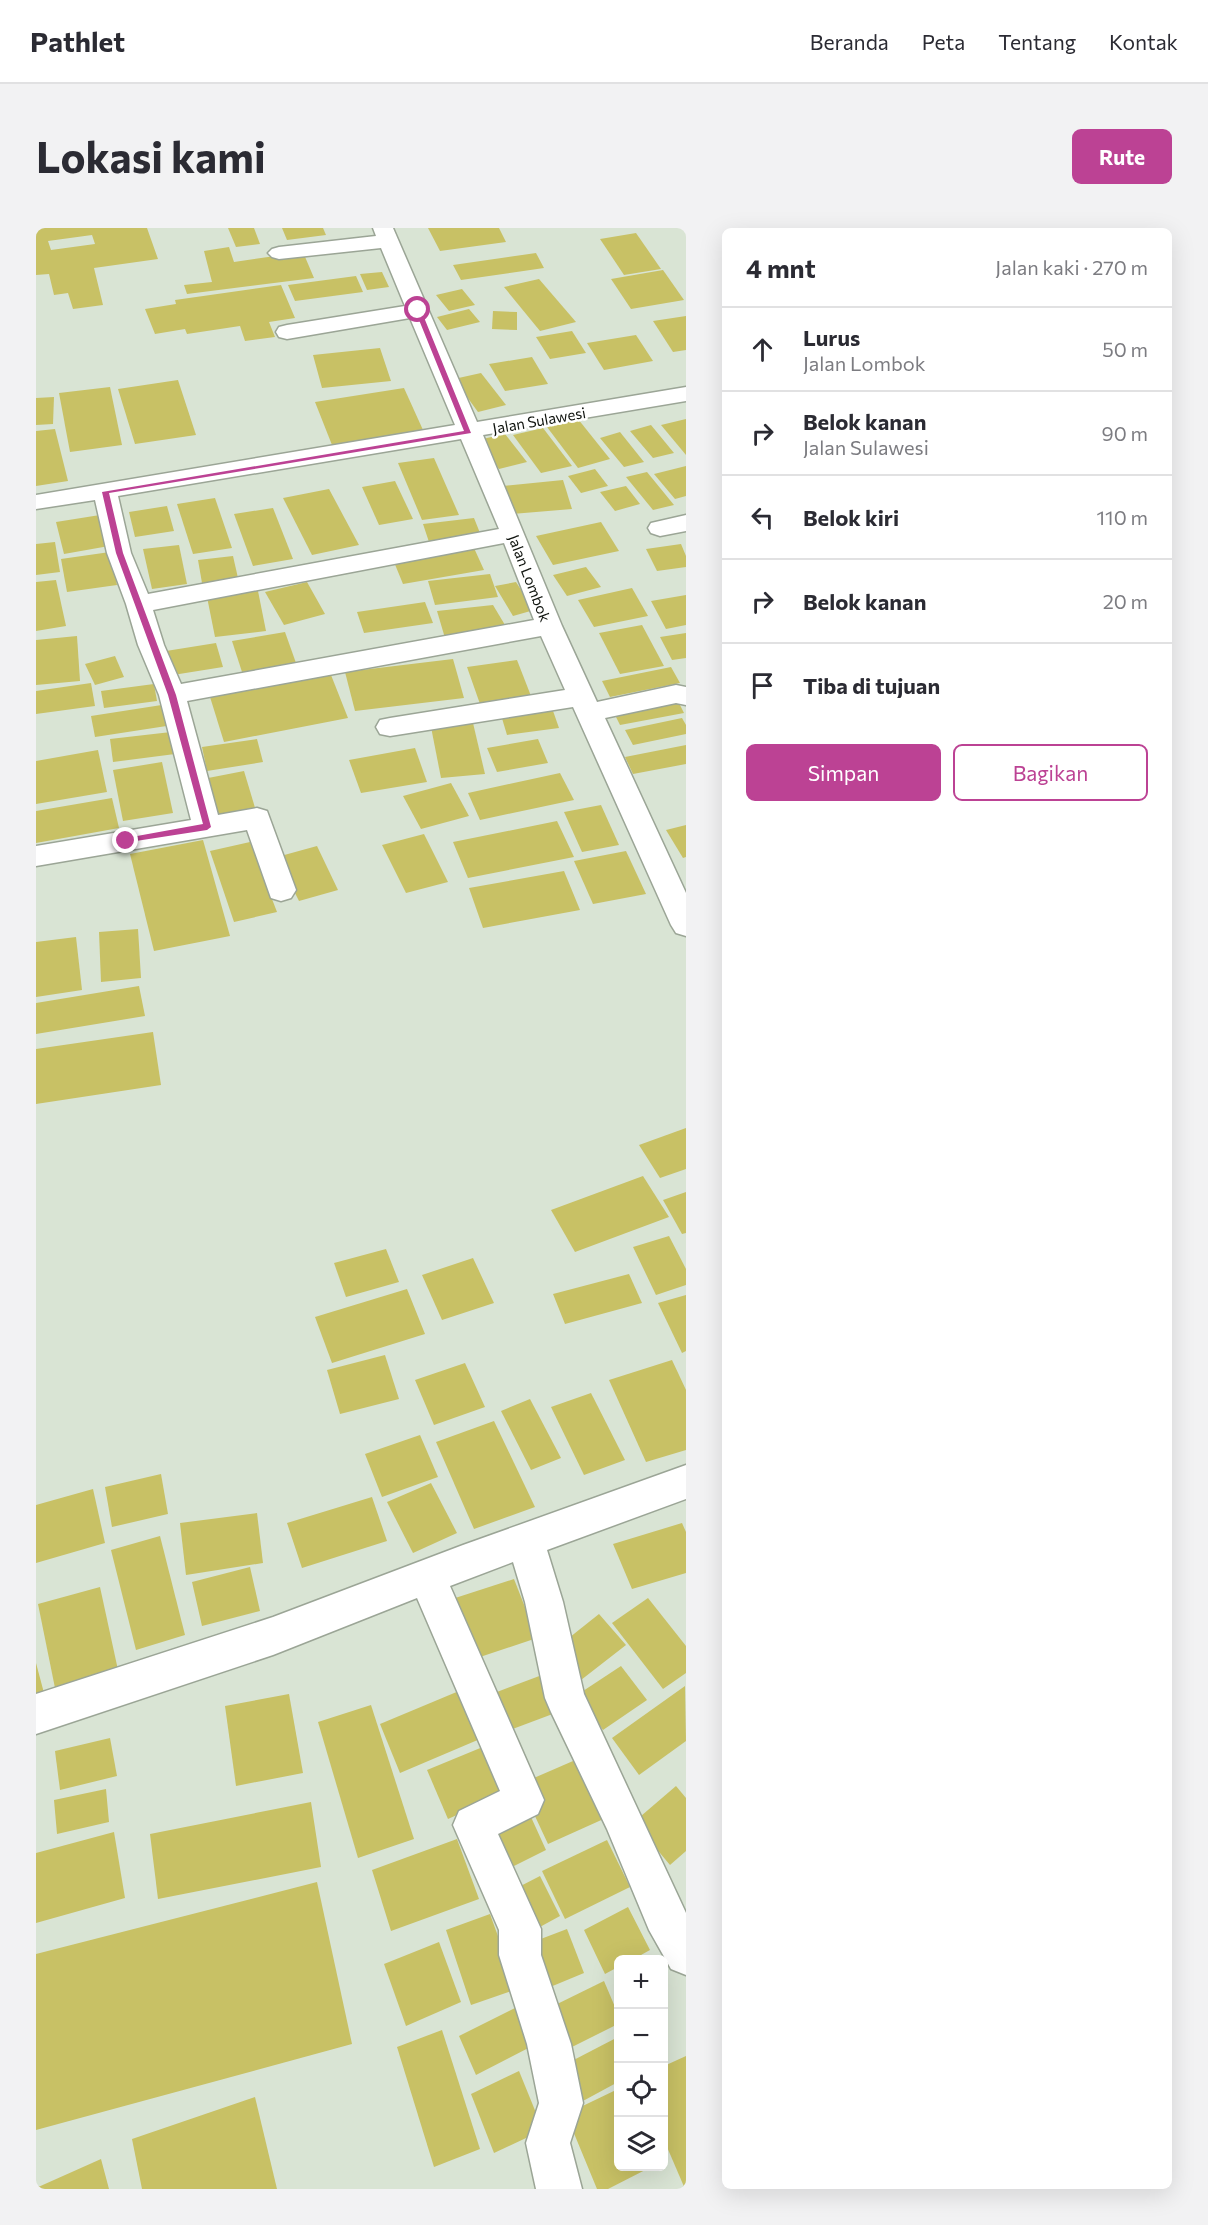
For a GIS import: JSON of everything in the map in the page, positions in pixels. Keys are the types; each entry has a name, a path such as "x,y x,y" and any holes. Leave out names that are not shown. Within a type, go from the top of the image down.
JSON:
{"street":[{"path":"279,253 386,234"},
{"name":"Jalan Lombok","path":"386,234 513,534 549,626 686,925"},
{"path":"287,332 418,310"},
{"name":"Jalan Sulawesi","path":"36,502 686,394"},
{"path":"105,492 119,553 139,603 151,645 172,695 207,827"},
{"path":"660,528 686,523"},
{"path":"139,603 513,534"},
{"path":"172,695 549,626"},
{"path":"390,727 676,694 686,696"},
{"path":"36,856 257,818 281,890"},
{"path":"36,1714 273,1636 686,1482"},
{"path":"526,1542 544,1602 565,1698 621,1815 664,1914 686,1954"},
{"path":"427,1577 524,1800 473,1825 520,1929 520,1955 549,2044 561,2103 548,2143 559,2189"}],"building":[{"path":"36,228 147,228 158,259 94,268 103,305 73,309 68,293 54,295 49,274 36,275","holes":["92,235 95,244 51,250 48,241"]},
{"path":"228,228 254,228 260,244 236,247"},
{"path":"282,228 323,228 326,235 287,240"},
{"path":"428,228 499,228 506,242 440,251"},
{"path":"636,233 661,269 624,275 600,239"},
{"path":"229,247 234,262 303,252 314,278 187,294 184,285 212,282 204,251"},
{"path":"536,253 544,268 461,280 453,265"},
{"path":"663,270 684,300 631,309 611,279"},
{"path":"382,272 389,287 367,290 360,274"},
{"path":"356,276 363,292 295,301 288,285"},
{"path":"539,279 576,322 540,331 504,287"},
{"path":"281,285 295,318 269,322 275,337 245,341 240,326 187,334 185,329 155,334 145,309 176,304 175,300"},
{"path":"462,289 475,305 449,311 436,295"},
{"path":"469,309 480,322 447,330 437,317"},
{"path":"493,311 517,312 517,330 492,329"},
{"path":"686,316 686,350 673,352 653,321"},
{"path":"572,331 586,353 550,359 536,337"},
{"path":"636,335 653,361 604,370 587,343"},
{"path":"380,348 391,381 322,388 313,355"},
{"path":"532,357 548,384 505,391 489,364"},
{"path":"481,373 506,405 478,412 454,379"},
{"path":"178,380 196,435 135,444 118,389"},
{"path":"110,387 122,445 70,452 59,393"},
{"path":"404,388 423,430 332,445 315,402"},
{"path":"54,397 53,424 36,425 36,398"},
{"path":"578,419 610,459 578,468 547,427"},
{"path":"686,419 686,455 661,425"},
{"path":"651,425 674,453 653,458 630,431"},
{"path":"543,428 572,466 541,473 513,435"},
{"path":"55,429 68,481 36,486 36,431"},
{"path":"620,432 644,462 624,467 600,438"},
{"path":"505,434 527,462 499,469 478,440"},
{"path":"434,458 459,515 422,520 398,463"},
{"path":"686,466 686,496 675,499 654,474"},
{"path":"595,469 608,486 581,493 568,476"},
{"path":"647,472 674,505 653,510 626,477"},
{"path":"563,480 572,509 512,514 503,486"},
{"path":"395,481 413,519 379,525 362,487"},
{"path":"626,486 640,504 615,511 600,492"},
{"path":"329,489 359,545 312,555 283,498"},
{"path":"215,498 232,548 193,554 177,504"},
{"path":"167,506 174,531 135,537 129,512"},
{"path":"273,508 293,559 253,566 234,514"},
{"path":"100,515 109,546 64,554 56,522"},
{"path":"474,518 482,538 430,545 423,524"},
{"path":"601,522 619,551 553,565 536,536"},
{"path":"55,542 60,572 36,575 36,544"},
{"path":"681,544 686,556 686,567 657,571 646,549"},
{"path":"179,545 187,584 152,589 143,549"},
{"path":"474,548 484,570 403,584 394,562"},
{"path":"110,552 117,585 67,592 61,559"},
{"path":"233,556 238,578 202,583 198,560"},
{"path":"586,567 601,587 567,596 553,575"},
{"path":"490,574 498,597 435,605 428,581"},
{"path":"56,580 66,626 36,631 36,582"},
{"path":"307,582 325,614 284,625 265,592"},
{"path":"516,582 534,610 513,616 495,586"},
{"path":"632,588 648,616 594,627 578,600"},
{"path":"258,591 266,631 215,637 207,597"},
{"path":"686,595 686,625 666,629 651,601"},
{"path":"425,602 433,623 364,633 357,612"},
{"path":"493,605 505,625 445,638 437,611"},
{"path":"642,625 664,666 620,674 599,633"},
{"path":"285,632 296,663 242,672 232,641"},
{"path":"686,633 686,658 672,660 660,637"},
{"path":"77,636 80,681 36,685 36,640"},
{"path":"216,643 223,667 173,675 166,651"},
{"path":"115,656 124,677 95,685 85,664"},
{"path":"453,659 464,698 355,711 345,672"},
{"path":"517,660 531,696 480,704 467,667"},
{"path":"671,667 680,683 610,697 602,681"},
{"path":"331,675 348,718 224,742 210,697"},
{"path":"91,683 95,706 36,714 36,691"},
{"path":"154,684 157,701 104,708 101,691"},
{"path":"677,699 684,713 620,725 613,711"},
{"path":"168,704 173,725 95,737 91,716"},
{"path":"552,708 559,728 507,735 501,715"},
{"path":"682,718 686,725 686,734 633,745 625,730"},
{"path":"473,723 485,774 441,778 431,727"},
{"path":"171,732 175,754 113,762 110,739"},
{"path":"257,739 263,762 207,771 202,747"},
{"path":"538,739 548,763 497,772 487,748"},
{"path":"686,745 686,764 633,774 625,757"},
{"path":"415,748 427,782 361,793 349,760"},
{"path":"98,750 107,792 36,804 36,761"},
{"path":"162,762 173,813 123,821 113,770"},
{"path":"244,771 256,811 214,819 203,779"},
{"path":"560,773 574,800 480,820 468,793"},
{"path":"451,783 469,816 421,829 403,796"},
{"path":"112,798 119,828 36,843 36,811"},
{"path":"601,805 619,845 582,852 564,812"},
{"path":"557,821 574,857 468,878 453,842"},
{"path":"686,825 686,857 683,858 666,830"},
{"path":"424,834 448,882 406,893 382,845"},
{"path":"203,840 230,936 154,951 130,854"},
{"path":"250,842 277,912 234,922 210,851"},
{"path":"317,846 338,890 299,901 277,857"},
{"path":"626,851 646,894 593,904 574,861"},
{"path":"564,871 580,910 483,928 469,888"},
{"path":"138,929 141,978 101,982 99,932"},
{"path":"76,937 82,990 36,997 36,942"},
{"path":"139,986 145,1016 36,1034 36,1003"},
{"path":"153,1032 161,1085 36,1104 36,1049"},
{"path":"686,1128 686,1169 660,1178 639,1145"},
{"path":"643,1176 669,1217 575,1252 551,1210"},
{"path":"686,1192 686,1233 682,1234 663,1200"},
{"path":"669,1236 686,1269 686,1285 656,1295 633,1247"},
{"path":"386,1249 399,1282 346,1297 334,1263"},
{"path":"473,1258 494,1303 442,1320 422,1275"},
{"path":"629,1274 642,1303 565,1324 553,1294"},
{"path":"407,1289 425,1334 332,1363 315,1317"},
{"path":"686,1295 686,1351 682,1353 658,1303"},
{"path":"385,1355 399,1399 340,1414 327,1370"},
{"path":"672,1360 686,1390 686,1450 646,1462 609,1380"},
{"path":"465,1363 485,1407 434,1425 415,1380"},
{"path":"591,1393 625,1460 584,1475 551,1407"},
{"path":"530,1399 561,1458 531,1470 501,1411"},
{"path":"494,1421 535,1507 474,1529 436,1442"},
{"path":"420,1435 438,1477 382,1497 365,1454"},
{"path":"161,1474 168,1514 112,1527 105,1487"},
{"path":"431,1483 457,1533 413,1553 387,1502"},
{"path":"93,1489 105,1543 36,1563 36,1505"},
{"path":"372,1497 387,1541 302,1568 287,1523"},
{"path":"257,1513 263,1563 186,1575 180,1523"},
{"path":"682,1523 686,1532 686,1573 632,1589 613,1544"},
{"path":"160,1536 185,1635 136,1650 111,1550"},
{"path":"250,1567 260,1611 202,1626 192,1582"},
{"path":"514,1579 537,1638 471,1660 449,1600"},
{"path":"100,1587 118,1670 55,1688 38,1604"},
{"path":"648,1598 686,1646 686,1673 663,1689 612,1623"},
{"path":"599,1614 626,1645 581,1680 555,1649"},
{"path":"36,1663 44,1693 36,1696"},
{"path":"621,1666 647,1700 603,1730 577,1695"},
{"path":"542,1675 558,1712 505,1732 489,1695"},
{"path":"685,1686 686,1741 639,1775 612,1738"},
{"path":"459,1691 480,1739 400,1773 380,1724"},
{"path":"289,1694 303,1773 236,1786 225,1706"},
{"path":"371,1705 414,1839 358,1858 318,1722"},
{"path":"110,1738 117,1776 60,1790 55,1751"},
{"path":"490,1744 510,1791 448,1819 427,1770"},
{"path":"580,1758 608,1817 548,1844 520,1784"},
{"path":"676,1786 686,1798 686,1851 670,1865 634,1822"},
{"path":"106,1789 109,1822 57,1834 54,1800"},
{"path":"311,1802 321,1867 158,1899 150,1834"},
{"path":"526,1806 546,1850 500,1873 479,1828"},
{"path":"114,1832 125,1898 36,1923 36,1853"},
{"path":"457,1839 479,1899 391,1931 372,1870"},
{"path":"607,1840 630,1887 565,1919 542,1871"},
{"path":"540,1876 560,1916 527,1934 507,1893"},
{"path":"317,1882 352,2044 36,2130 36,1954"},
{"path":"628,1907 650,1950 641,1955 614,1955 614,1969 605,1974 584,1930"},
{"path":"490,1914 517,1989 471,2005 446,1930"},
{"path":"567,1929 584,1973 543,1990 525,1945"},
{"path":"439,1942 461,2002 406,2026 384,1964"},
{"path":"604,1981 614,2005 614,2026 566,2050 547,2009"},
{"path":"525,2003 542,2041 476,2075 459,2036"},
{"path":"442,2030 480,2149 434,2167 397,2047"},
{"path":"614,2039 614,2084 583,2101 566,2064"},
{"path":"686,2056 686,2189 668,2149 668,2064"},
{"path":"519,2071 543,2130 494,2153 471,2094"},
{"path":"614,2091 614,2171 643,2171 608,2189 597,2189 566,2114"},
{"path":"255,2097 277,2189 142,2189 132,2139"},
{"path":"101,2159 109,2189 36,2189 36,2188"}],"route":[{"path":"126,841 207,827 172,695 151,645 139,603 119,553 105,492 468,432 418,310"}]}
